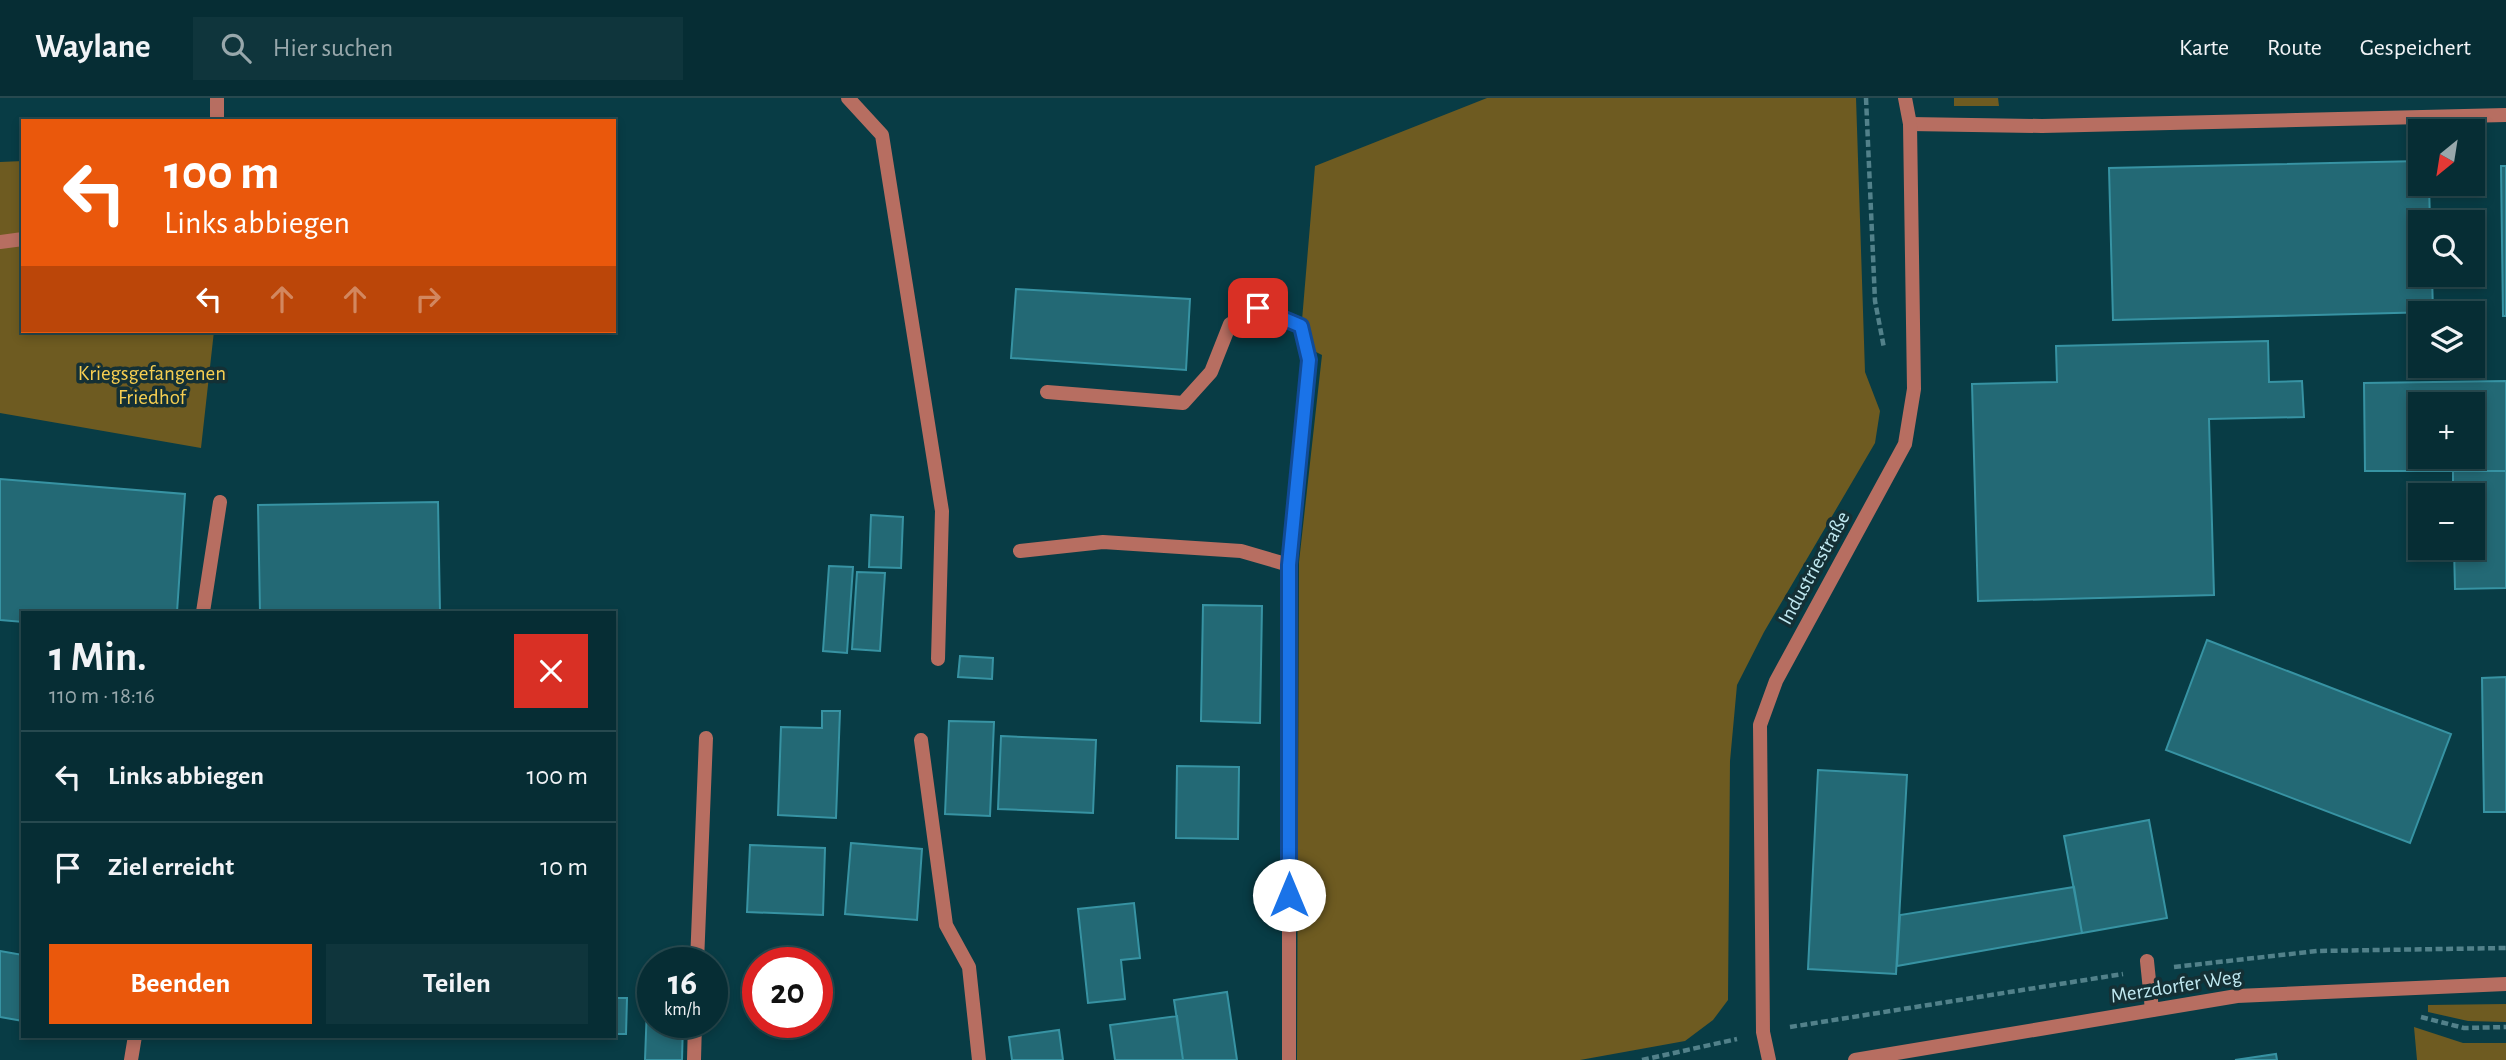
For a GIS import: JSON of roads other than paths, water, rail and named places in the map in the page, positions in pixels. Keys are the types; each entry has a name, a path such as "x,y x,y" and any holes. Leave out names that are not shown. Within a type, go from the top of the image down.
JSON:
{"street":[{"path":"217,119 218,98"},
{"path":"848,98 882,135 887,162 942,511 938,659"},
{"name":"Industriestraße","path":"1769,1060 1763,1032 1760,725 1776,681 1905,444 1914,389 1910,124 1905,98"},
{"path":"1910,124 2056,126 2506,115"},
{"path":"0,242 21,239"},
{"path":"1047,392 1183,403 1211,372 1230,324 1258,308 1301,326 1309,360 1289,565 1289,1060"},
{"path":"203,611 220,502"},
{"path":"1020,551 1103,542 1241,551 1289,565"},
{"path":"698,947 706,738"},
{"path":"921,740 946,925 969,967 979,1060"},
{"path":"2148,965 2152,1010"},
{"name":"Merzdorfer Weg","path":"1855,1060 2237,996 2506,984"},
{"path":"131,1060 135,1038"},
{"path":"694,1060 695,1038"}],"park label":[{"name":"Kriegsgefangenen Friedhof","path":"152,385"}]}
